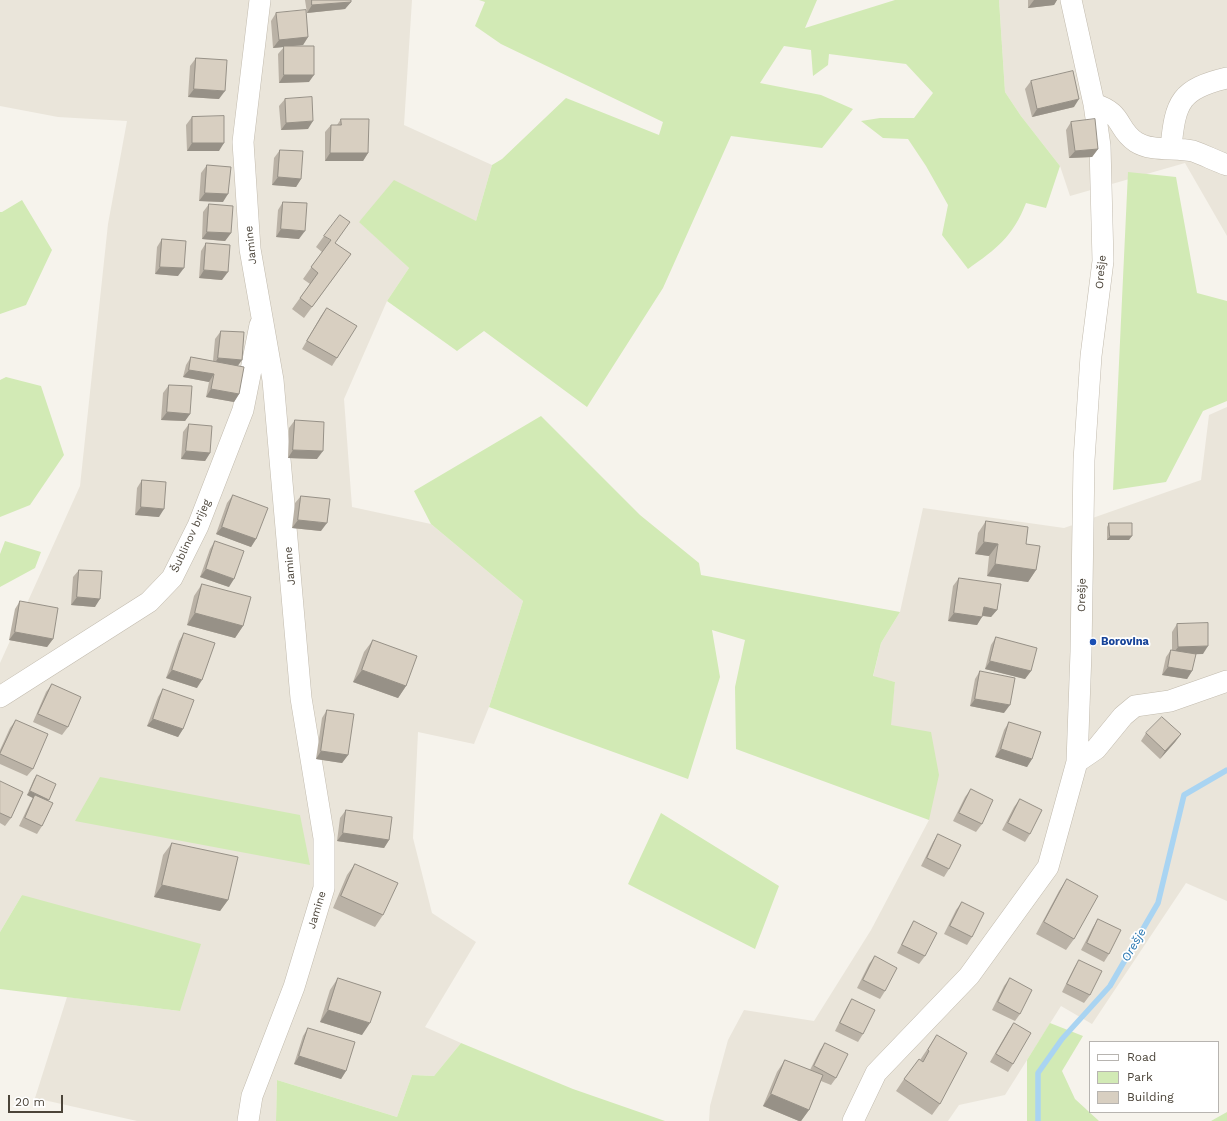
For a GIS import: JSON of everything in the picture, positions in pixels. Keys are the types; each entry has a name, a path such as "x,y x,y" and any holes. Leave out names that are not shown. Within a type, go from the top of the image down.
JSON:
{"street":[{"name":"Jamine","path":"248,1121 252,1096 294,987 324,888 324,838 301,698 273,380 250,249 243,142 260,0"},
{"name":"Orešje","path":"853,1121 876,1073 969,976 1048,867 1076,762 1081,652 1084,460 1091,356 1103,261 1100,146 1094,104 1072,0"},
{"path":"1171,148 1173,125 1180,104 1192,90 1204,84 1227,78"},
{"path":"1094,104 1107,108 1119,119 1126,132 1135,142 1150,148 1171,148 1193,152 1227,165"},
{"name":"Šublinov brijeg","path":"0,697 149,602 172,578 198,526 243,410 261,316"},
{"path":"1076,762 1096,749 1123,716 1135,706 1170,701 1227,681"}],"shaded area":[{"path":"0,0 412,0 404,125 492,165 476,221 359,221 409,268 387,301 344,399 352,507 431,524 523,601 489,707 474,744 418,732 413,838 432,913 476,942 425,1027 461,1043 434,1076 412,1075 397,1117 277,1080 276,1121 137,1121 35,1098 67,997 180,1011 22,895 0,932 0,663 80,486 108,224 127,121 58,117 0,106"},
{"path":"999,0 1227,0 1227,236 1185,163 1070,196 1060,166 1021,116 1005,92"},
{"path":"1227,407 1227,901 1186,883 1092,1024 1061,1006 1005,1095 959,1105 948,1121 709,1121 710,1106 728,1040 744,1010 814,1021 871,930 929,820 890,725 895,682 873,677 881,643 900,612 923,508 1064,528 1201,480 1209,415"}],"green space":[{"path":"479,0 817,0 805,28 895,0 999,0 1005,92 1021,116 1060,166 1046,208 1026,203 1015,225 1003,241 968,269 942,235 948,205 926,166 908,139 883,138 861,121 880,118 914,118 933,93 906,64 829,54 828,65 813,76 811,50 784,46 760,83 821,95 853,109 822,148 731,136 663,288 587,407 484,331 457,351 387,301 409,268 359,222 394,180 476,221 492,165 502,159 566,98 659,135 663,122 501,44 475,26 485,2"},
{"path":"1128,172 1176,177 1197,293 1227,301 1227,401 1203,411 1166,482 1113,490"},
{"path":"22,200 52,250 26,305 0,314 0,212"},
{"path":"6,377 41,386 64,455 30,505 0,517 0,380"},
{"path":"541,416 640,515 699,563 701,575 900,612 881,643 873,676 895,682 891,725 931,732 939,775 929,820 736,749 735,687 745,640 712,630 720,677 688,779 489,707 523,601 431,524 414,491"},
{"path":"5,541 41,552 35,568 0,587 0,554"},
{"path":"100,777 300,815 310,865 75,821"},
{"path":"661,813 779,886 755,949 628,884"},
{"path":"22,895 201,944 180,1011 0,989 0,932"},
{"path":"1050,1023 1083,1036 1062,1071 1075,1099 1099,1121 1027,1121 1027,1060"},
{"path":"461,1043 573,1089 665,1121 276,1121 277,1080 397,1117 412,1075 434,1076"},
{"path":"1227,1112 1227,1121 1211,1121"}],"building":[{"path":"312,0 351,0 351,2 312,5"},
{"path":"306,10 308,37 279,40 276,13"},
{"path":"284,46 314,46 314,75 284,75"},
{"path":"196,58 227,60 225,91 194,89"},
{"path":"1073,71 1079,99 1037,109 1031,81"},
{"path":"312,97 313,121 286,123 285,99"},
{"path":"224,116 224,143 192,143 192,117"},
{"path":"341,119 369,119 368,153 330,153 331,125 341,125"},
{"path":"1095,119 1098,149 1075,151 1071,122"},
{"path":"280,150 303,151 301,179 278,177"},
{"path":"207,165 231,167 228,194 205,193"},
{"path":"283,202 307,203 305,231 281,229"},
{"path":"209,204 233,206 231,233 207,232"},
{"path":"340,215 350,222 335,243 351,254 312,307 300,298 318,273 311,267 331,240 324,236"},
{"path":"162,239 186,241 184,268 160,267"},
{"path":"206,243 230,245 228,272 204,270"},
{"path":"327,308 357,326 337,358 307,341"},
{"path":"221,331 244,332 242,360 218,358"},
{"path":"191,357 244,367 239,394 211,389 214,374 189,370"},
{"path":"169,385 192,386 190,414 167,412"},
{"path":"295,420 324,422 323,451 293,450"},
{"path":"189,424 212,426 210,453 186,451"},
{"path":"142,480 166,482 164,509 141,507"},
{"path":"233,495 268,508 256,539 222,527"},
{"path":"301,496 330,499 327,523 298,520"},
{"path":"986,521 1028,527 1026,544 1040,546 1036,570 995,564 998,544 984,542"},
{"path":"1109,523 1132,523 1132,536 1110,536"},
{"path":"215,541 244,551 234,579 206,569"},
{"path":"79,570 102,571 100,599 77,597"},
{"path":"959,578 1001,584 997,610 984,607 982,617 954,613"},
{"path":"202,584 251,597 243,626 195,613"},
{"path":"20,601 58,608 53,639 15,632"},
{"path":"1208,623 1208,646 1178,647 1177,624"},
{"path":"184,633 215,643 202,680 172,670"},
{"path":"996,637 1037,648 1031,671 990,661"},
{"path":"373,640 417,656 406,686 362,670"},
{"path":"1171,650 1196,654 1192,671 1168,667"},
{"path":"980,671 1015,678 1010,705 975,699"},
{"path":"52,684 81,697 68,727 38,714"},
{"path":"163,689 194,700 183,729 153,719"},
{"path":"327,710 354,714 348,755 321,751"},
{"path":"1162,717 1181,734 1165,751 1146,733"},
{"path":"16,720 48,734 33,769 0,754"},
{"path":"1009,722 1041,732 1032,759 1001,749"},
{"path":"37,775 56,784 49,800 30,791"},
{"path":"0,781 23,792 11,818 0,813"},
{"path":"971,789 993,800 982,824 959,813"},
{"path":"35,795 53,803 42,826 25,818"},
{"path":"1020,799 1042,810 1030,834 1008,823"},
{"path":"346,810 392,817 389,840 343,833"},
{"path":"938,834 961,845 949,869 927,858"},
{"path":"172,843 238,857 228,900 162,885"},
{"path":"355,864 398,883 383,915 341,896"},
{"path":"1067,879 1098,896 1074,939 1044,922"},
{"path":"962,902 984,913 972,937 950,926"},
{"path":"1098,919 1121,930 1109,954 1087,943"},
{"path":"914,921 937,933 925,956 902,945"},
{"path":"875,956 897,968 885,991 863,980"},
{"path":"1079,960 1102,971 1090,995 1067,984"},
{"path":"338,978 381,992 370,1023 328,1010"},
{"path":"1010,978 1032,990 1020,1014 998,1002"},
{"path":"852,999 875,1010 863,1034 840,1023"},
{"path":"1014,1023 1031,1033 1013,1064 996,1054"},
{"path":"308,1028 355,1042 346,1071 299,1056"},
{"path":"937,1035 967,1053 940,1104 904,1079 919,1059 923,1062"},
{"path":"825,1043 848,1054 836,1078 814,1066"},
{"path":"785,1060 823,1075 809,1110 771,1094"}],"waterway":[{"name":"Orešje","path":"1038,1121 1038,1073 1062,1039 1110,986 1158,903 1184,795 1227,770"}],"place":[{"name":"Borovina","path":"1093,642"}]}
